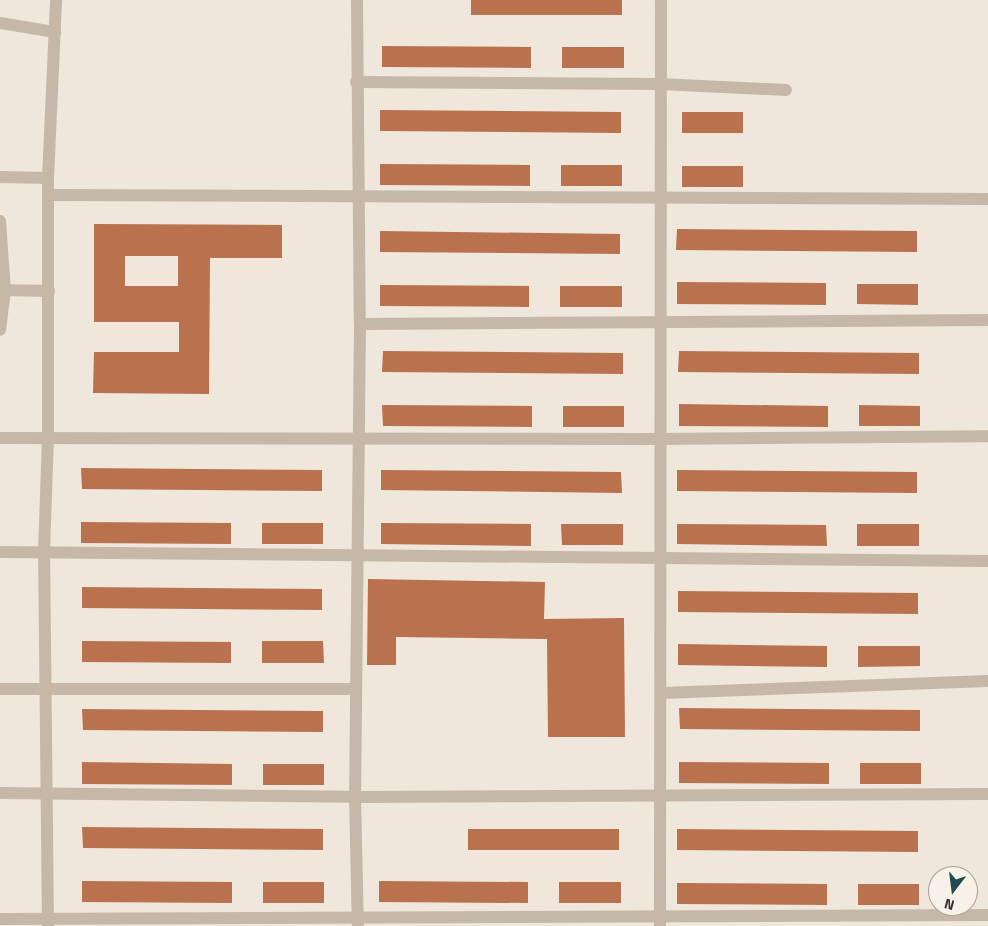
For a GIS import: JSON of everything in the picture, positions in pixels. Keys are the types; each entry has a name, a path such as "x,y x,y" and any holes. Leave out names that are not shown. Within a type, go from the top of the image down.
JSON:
{"street":[{"path":"48,922 49,793 44,552 48,440 48,178 56,0"},
{"path":"357,0 356,197 360,324 355,797 358,922"},
{"path":"660,922 661,0"},
{"path":"0,23 55,32"},
{"path":"356,82 660,84 786,90"},
{"path":"0,176 48,178"},
{"path":"48,195 356,197 660,195 988,198"},
{"path":"0,221 2,290 0,330"},
{"path":"2,290 49,291"},
{"path":"360,324 661,320 988,320"},
{"path":"0,438 48,440 661,439 988,436"},
{"path":"0,552 357,557 661,557 988,561"},
{"path":"661,693 988,681"},
{"path":"0,689 356,689"},
{"path":"0,793 660,798 988,794"},
{"path":"0,919 48,922 660,922 988,915"}],"building":[{"path":"471,0 622,0 622,15 471,15"},
{"path":"382,46 531,47 531,68 382,67"},
{"path":"562,47 624,47 624,68 562,68"},
{"path":"380,110 621,112 621,133 380,131"},
{"path":"682,112 743,112 743,133 682,133"},
{"path":"380,164 530,165 530,186 380,185"},
{"path":"561,165 622,165 622,186 561,186"},
{"path":"682,166 743,166 743,187 682,187"},
{"path":"94,224 282,225 282,258 210,258 209,394 93,393 94,352 179,352 179,322 94,322","holes":["125,256 178,256 178,286 125,286"]},
{"path":"677,229 917,231 917,252 676,250"},
{"path":"380,231 620,234 620,254 380,252"},
{"path":"677,282 826,283 826,305 677,304"},
{"path":"857,284 918,284 918,305 857,304"},
{"path":"380,285 529,286 529,307 380,306"},
{"path":"560,286 622,286 622,307 560,307"},
{"path":"383,351 623,353 623,374 382,372"},
{"path":"679,351 919,353 919,374 678,372"},
{"path":"679,404 828,406 828,427 679,426"},
{"path":"382,405 532,406 532,427 383,426"},
{"path":"859,405 920,406 920,426 859,426"},
{"path":"563,406 624,406 624,427 563,427"},
{"path":"81,468 322,470 322,491 82,489"},
{"path":"381,470 621,472 622,493 381,490"},
{"path":"677,470 917,472 917,493 677,491"},
{"path":"81,522 231,523 231,544 81,543"},
{"path":"262,523 323,523 323,544 262,544"},
{"path":"381,523 531,524 531,546 381,544"},
{"path":"561,524 623,524 623,545 562,545"},
{"path":"677,524 826,525 827,546 677,544"},
{"path":"857,524 919,524 919,546 857,546"},
{"path":"368,579 545,582 544,619 624,618 625,737 548,737 547,639 396,637 396,665 367,665"},
{"path":"82,587 322,589 322,610 82,608"},
{"path":"678,591 918,593 918,614 678,612"},
{"path":"82,641 231,642 231,663 82,662"},
{"path":"262,641 323,641 324,663 262,663"},
{"path":"678,644 827,646 827,667 678,665"},
{"path":"858,646 920,646 920,666 858,667"},
{"path":"679,708 920,710 920,731 680,729"},
{"path":"82,709 323,711 323,732 83,730"},
{"path":"82,762 232,764 232,785 82,784"},
{"path":"679,762 829,763 829,784 679,783"},
{"path":"860,763 921,763 921,784 860,784"},
{"path":"263,764 324,764 324,785 263,785"},
{"path":"82,827 323,829 323,850 83,848"},
{"path":"468,829 619,829 619,850 468,850"},
{"path":"677,829 918,831 918,852 677,850"},
{"path":"82,881 232,882 232,903 82,902"},
{"path":"379,881 528,882 528,903 379,902"},
{"path":"263,882 324,882 324,903 263,903"},
{"path":"559,882 621,882 621,903 559,903"},
{"path":"677,883 827,884 827,905 677,904"},
{"path":"858,884 919,884 919,905 858,905"}]}
